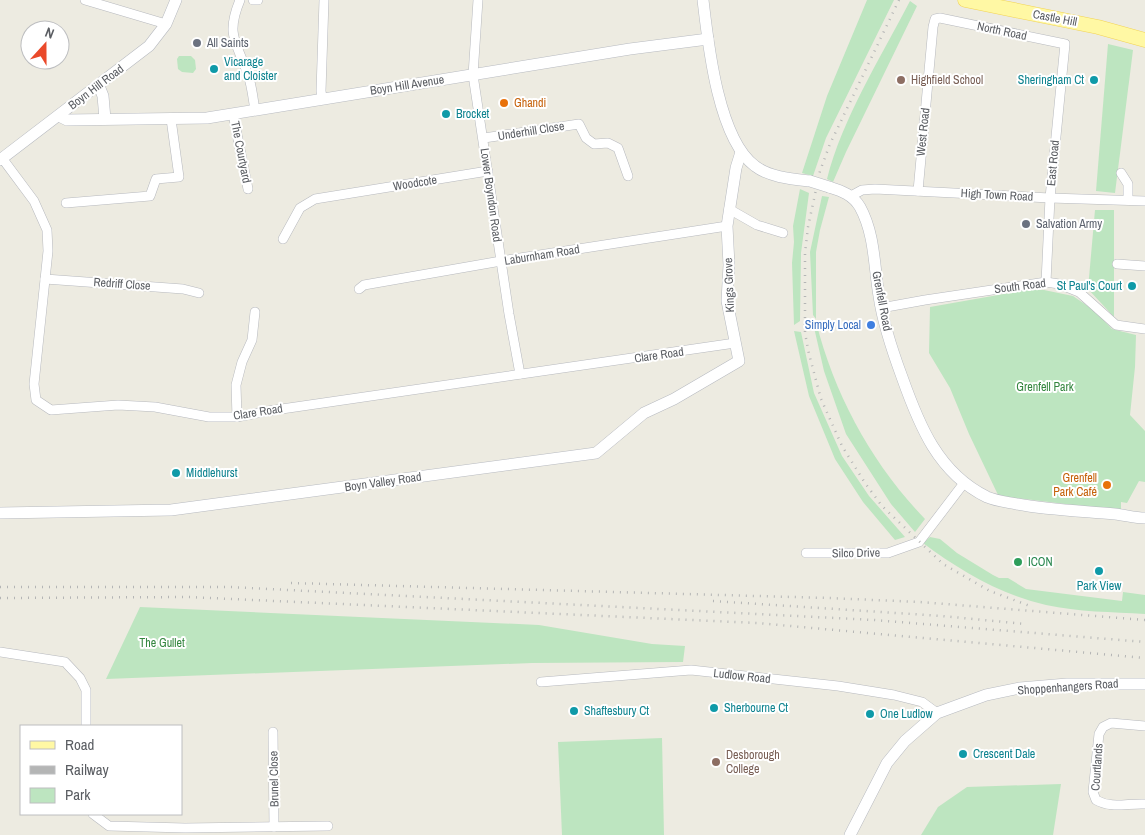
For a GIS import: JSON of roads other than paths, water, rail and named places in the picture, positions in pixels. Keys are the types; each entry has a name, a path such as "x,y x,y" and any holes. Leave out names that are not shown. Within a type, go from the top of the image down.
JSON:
{"main road":[{"name":"Castle Hill","path":"965,0 1098,27 1145,40"}],"street":[{"path":"85,0 166,24"},
{"name":"Boyn Hill Road","path":"1,159 149,46 166,24 176,0"},
{"path":"240,0 233,21 233,40 249,76 256,110"},
{"path":"253,0 258,0"},
{"path":"322,98 324,0"},
{"name":"Lower Boyndon Road","path":"478,0 473,75 520,374"},
{"path":"703,0 708,40 724,114 741,152 754,165 763,170 790,178 810,181 851,196"},
{"name":"North Road","path":"940,18 1065,44"},
{"name":"West Road","path":"918,191 932,27 935,19 940,18"},
{"name":"Boyn Hill Avenue","path":"59,116 67,120 207,118 630,49 708,40"},
{"name":"East Road","path":"1046,282 1050,198 1065,44"},
{"path":"99,86 103,96 105,119"},
{"name":"The Courtyard","path":"233,114 248,189"},
{"path":"66,203 150,196 156,179 179,177 171,119"},
{"name":"Underhill Close","path":"484,138 583,123 586,138 594,144 608,143 618,148 628,176"},
{"name":"Kings Grove","path":"739,361 728,301 727,226 736,168 741,152"},
{"name":"Clare Road","path":"1,159 34,201 47,230 48,251 34,384 36,400 51,410 118,405 155,407 209,416 237,417 268,410 735,343"},
{"name":"Woodcote","path":"283,239 300,208 315,199 343,199 488,171"},
{"path":"1121,173 1128,184 1128,200"},
{"name":"High Town Road","path":"851,196 862,190 1145,201"},
{"name":"Grenfell Road","path":"851,196 860,207 867,225 873,249 881,308 892,351 912,408 927,439 940,458 964,483 994,500 1145,518"},
{"path":"729,209 757,224 783,233"},
{"name":"Laburnham Road","path":"358,289 364,285 501,261 727,226"},
{"path":"1117,264 1145,266"},
{"name":"Redriff Close","path":"45,279 183,289 199,293"},
{"name":"South Road","path":"881,308 1046,282 1059,284 1079,292 1116,325 1145,329"},
{"path":"237,417 236,385 242,362 252,340 255,312"},
{"name":"Boyn Valley Road","path":"0,513 170,510 596,453 644,413 674,399 739,361"},
{"name":"Silco Drive","path":"806,553 888,553 919,542 964,483"},
{"path":"0,652 64,662 80,678 86,690 86,725"},
{"name":"Ludlow Road","path":"541,682 691,670 838,686 894,695 922,702 937,713"},
{"name":"Shoppenhangers Road","path":"850,835 887,763 905,741 937,713 986,695 1020,688 1067,684 1145,684"},
{"name":"Courtlands","path":"1145,726 1111,723 1103,726 1099,734 1093,792 1096,800 1104,804 1120,806 1129,803 1145,804"},
{"name":"Brunel Close","path":"273,732 274,827"},
{"path":"94,815 109,826 185,831 260,831 274,827 309,831 328,826"}],"railway":[{"path":"899,0 830,144 820,171 808,227 805,253 805,333 809,354 821,399 842,446 882,506 943,564 990,591 1030,606"},
{"path":"291,583 829,598 920,602 1145,620"},
{"path":"0,587 230,587 874,620 1145,642"},
{"path":"0,598 188,597 757,623 1145,658"},
{"path":"713,601 942,616 1025,624"}],"place":[{"name":"All Saints","path":"197,43"},
{"name":"Vicarage and Cloister","path":"214,69"},
{"name":"Highfield School","path":"901,80"},
{"name":"Sheringham Ct","path":"1094,80"},
{"name":"Ghandi","path":"504,103"},
{"name":"Brocket","path":"446,114"},
{"name":"Salvation Army","path":"1026,224"},
{"name":"St Paul's Court","path":"1132,286"},
{"name":"Simply Local","path":"871,325"},
{"name":"Middlehurst","path":"176,473"},
{"name":"Grenfell Park Café","path":"1107,485"},
{"name":"ICON","path":"1018,562"},
{"name":"Park View","path":"1099,571"},
{"name":"Sherbourne Ct","path":"714,708"},
{"name":"Shaftesbury Ct","path":"574,711"},
{"name":"One Ludlow","path":"870,714"},
{"name":"Crescent Dale","path":"963,754"},
{"name":"Desborough College","path":"716,762"}],"park label":[{"name":"Grenfell Park","path":"1045,387"},
{"name":"The Gullet","path":"162,643"}]}
